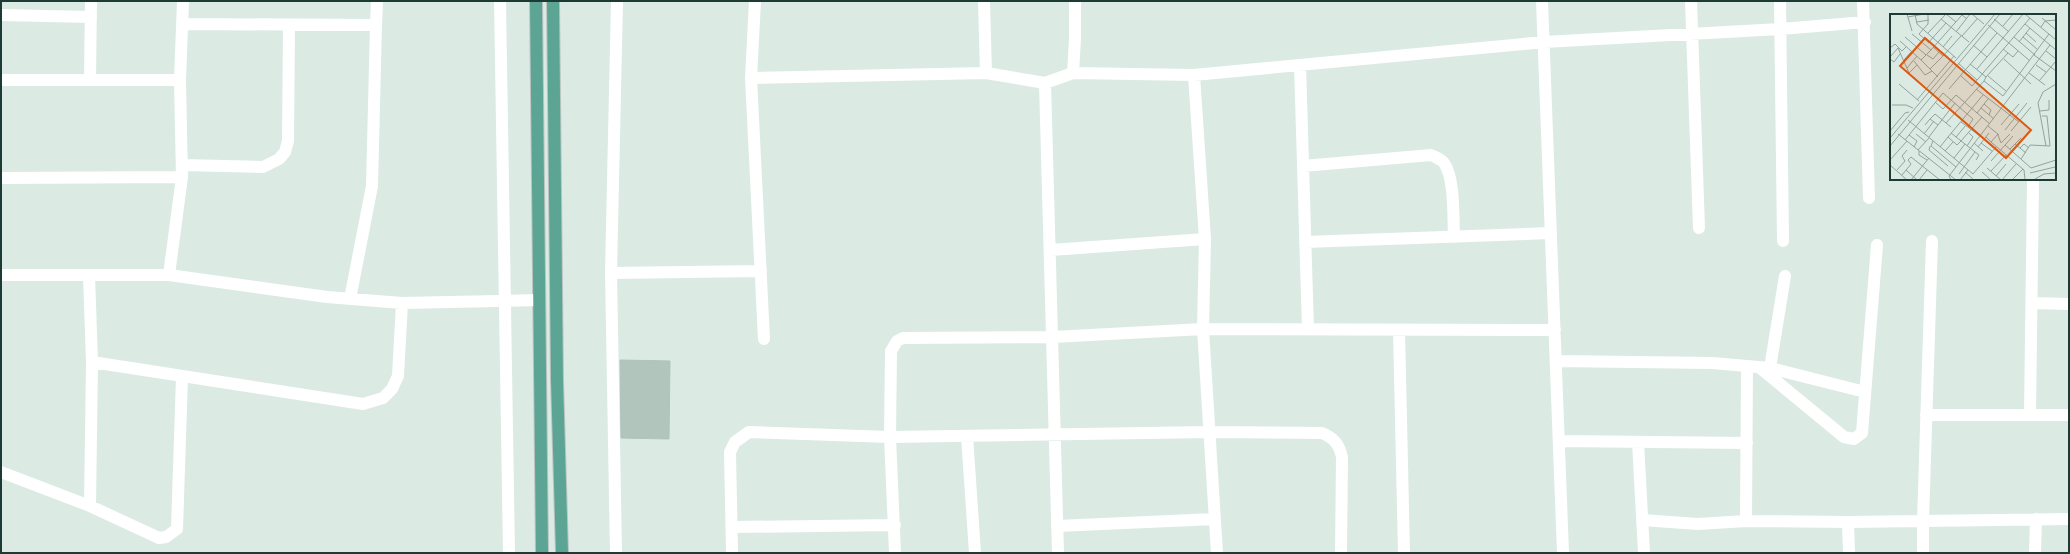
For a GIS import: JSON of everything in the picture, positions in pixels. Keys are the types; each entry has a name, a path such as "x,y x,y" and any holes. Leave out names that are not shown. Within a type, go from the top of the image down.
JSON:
{"main road":[{"path":"536,1 542,553"},
{"path":"553,1 557,380 562,553"}],"street":[{"path":"90,80 91,1"},
{"path":"169,275 182,171 180,80 183,1"},
{"path":"350,299 372,186 377,1"},
{"path":"500,1 509,553"},
{"path":"616,553 611,273 617,1"},
{"path":"755,1 751,78 764,339"},
{"path":"984,1 986,73"},
{"path":"1073,73 1076,39 1075,1"},
{"path":"1542,1 1563,553"},
{"path":"1691,1 1699,228"},
{"path":"1780,1 1783,242"},
{"path":"1863,1 1865,22 1869,198"},
{"path":"1,15 91,17"},
{"path":"751,78 986,73 1046,83 1073,73 1194,75 1544,42 1781,29 1865,22"},
{"path":"182,24 376,26"},
{"path":"1,178 263,167 279,159 285,152 288,141 289,25"},
{"path":"1300,65 1308,329"},
{"path":"1194,75 1205,239 1203,329 1217,553"},
{"path":"1,80 180,80"},
{"path":"1046,83 1058,553"},
{"path":"1303,166 1430,155 1438,158 1444,162 1450,175 1454,237"},
{"path":"2030,415 2033,182"},
{"path":"1305,242 1551,233"},
{"path":"1051,250 1205,239"},
{"path":"1924,553 1923,521 1932,240"},
{"path":"1759,367 1844,437 1854,439 1862,433 1878,245"},
{"path":"611,273 760,271"},
{"path":"1,274 169,275 350,299 402,303 539,300"},
{"path":"89,275 92,362 90,506"},
{"path":"1746,521 1747,443 1759,367 1785,276"},
{"path":"92,362 363,404 383,398 392,389 398,376 402,303"},
{"path":"2032,303 2069,304"},
{"path":"895,553 895,525 890,437 891,351 897,341 903,338 1053,337 1203,329 1555,330"},
{"path":"1399,330 1404,553"},
{"path":"1556,361 1712,363 1759,367 1866,392"},
{"path":"1,472 90,506 159,538 166,537 177,529 182,376"},
{"path":"1926,414 2069,415"},
{"path":"732,553 730,452 735,442 749,432 890,437 1210,432 1322,433 1332,437 1339,446 1342,457 1341,553"},
{"path":"967,436 975,553"},
{"path":"1559,441 1747,443"},
{"path":"1638,442 1644,553"},
{"path":"1057,526 1215,519"},
{"path":"2035,553 2036,519"},
{"path":"1642,520 1698,524 1746,521 1848,522 2069,519"},
{"path":"1848,522 1849,553"},
{"path":"732,527 895,525"}],"building":[{"path":"620,360 670,361 669,439 621,438"}]}
